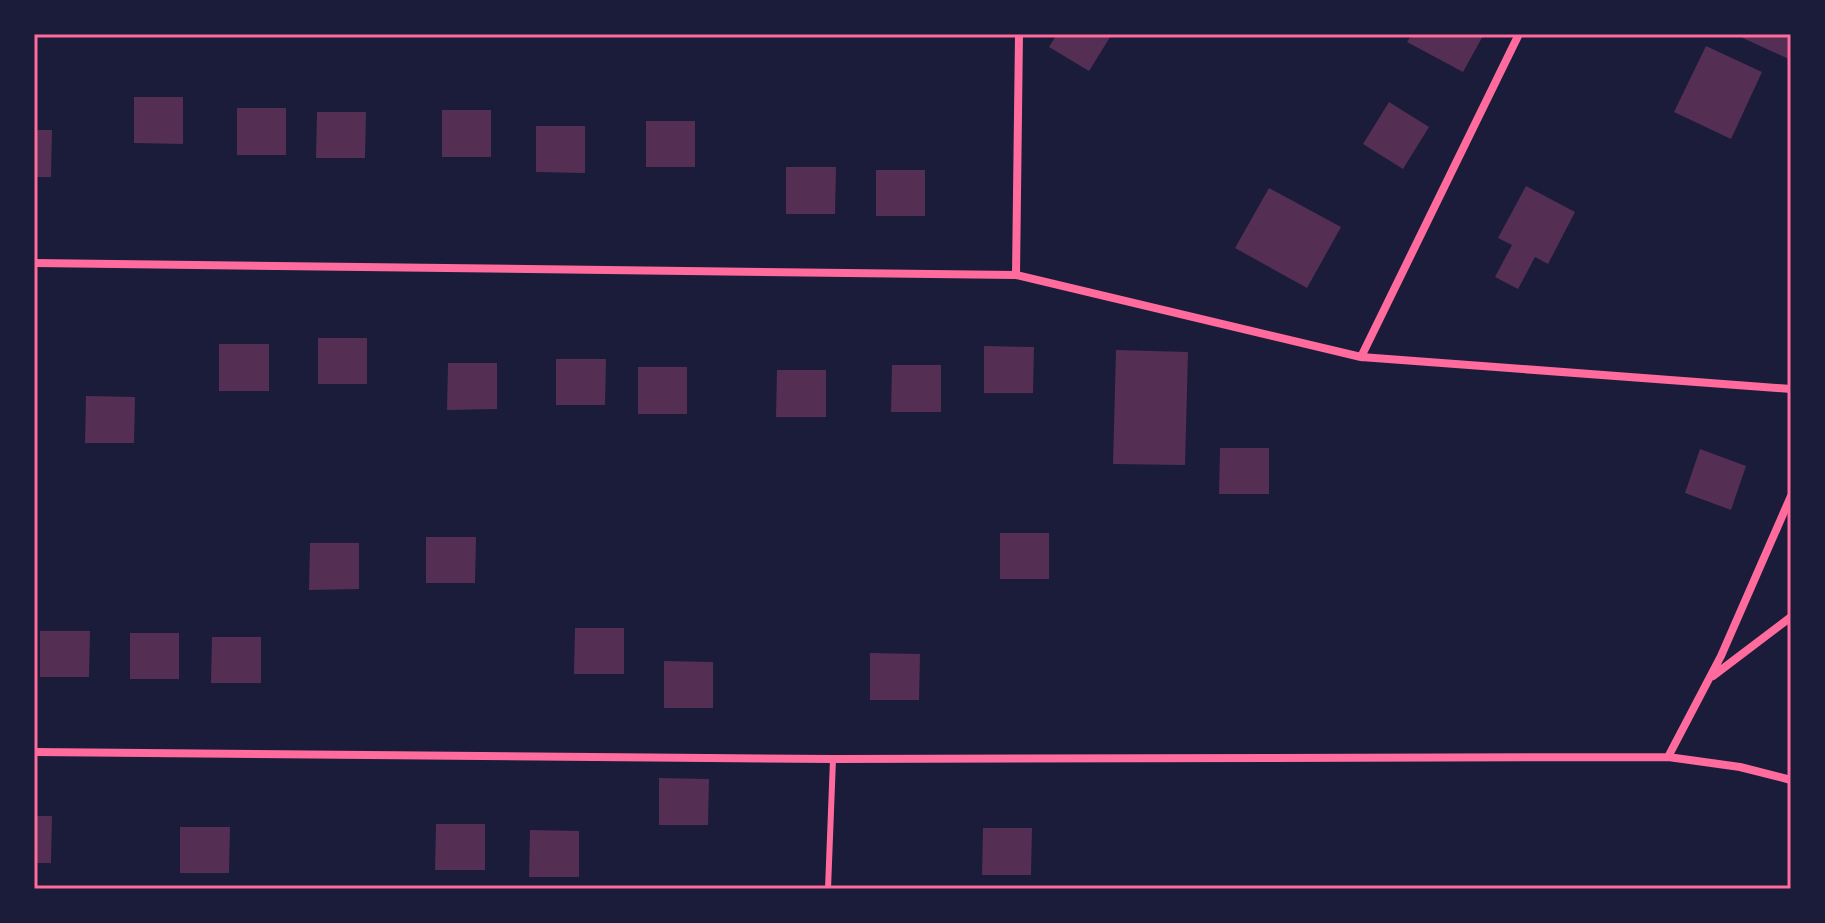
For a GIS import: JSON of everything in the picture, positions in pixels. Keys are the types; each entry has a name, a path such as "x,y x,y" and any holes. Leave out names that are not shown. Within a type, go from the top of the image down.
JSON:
{"street":[{"path":"1016,275 1019,34"},
{"path":"1361,357 1519,34"},
{"path":"34,263 1016,275 1361,357 1791,389"},
{"path":"1668,757 1747,599 1791,496"},
{"path":"1709,678 1791,617"},
{"path":"34,752 833,759 1668,757 1740,767 1791,780"}],"lane":[{"path":"828,889 833,759"}],"building":[{"path":"1057,34 1112,34 1089,71 1049,47"},
{"path":"1412,34 1484,34 1463,72 1407,42"},
{"path":"1734,34 1791,34 1791,60"},
{"path":"1706,46 1762,72 1731,139 1674,112"},
{"path":"134,97 183,97 183,144 134,143"},
{"path":"1389,102 1429,127 1403,169 1363,144"},
{"path":"237,108 286,108 286,155 237,155"},
{"path":"442,110 491,110 491,157 442,157"},
{"path":"317,112 366,112 365,158 316,158"},
{"path":"646,121 695,121 695,167 646,167"},
{"path":"536,126 585,126 585,173 536,172"},
{"path":"34,130 52,130 51,177 34,177"},
{"path":"786,167 836,167 835,214 786,214"},
{"path":"876,170 925,170 925,216 876,216"},
{"path":"1526,186 1575,212 1548,264 1535,257 1518,289 1495,277 1512,245 1498,238"},
{"path":"1269,188 1341,227 1307,288 1235,248"},
{"path":"318,338 367,338 367,384 318,384"},
{"path":"219,344 269,344 269,391 219,391"},
{"path":"984,346 1034,347 1033,393 984,393"},
{"path":"1116,350 1188,352 1185,465 1113,464"},
{"path":"556,359 606,359 605,405 556,405"},
{"path":"448,363 497,363 497,409 447,410"},
{"path":"892,365 941,365 941,412 891,412"},
{"path":"638,367 687,367 687,414 638,414"},
{"path":"777,370 826,370 826,417 776,417"},
{"path":"86,396 135,397 134,443 85,443"},
{"path":"1220,448 1269,448 1269,494 1219,494"},
{"path":"1700,449 1746,466 1731,510 1685,493"},
{"path":"1000,533 1049,533 1049,579 1000,579"},
{"path":"426,537 476,537 475,583 426,583"},
{"path":"310,543 359,543 359,589 309,590"},
{"path":"575,628 624,628 624,674 574,674"},
{"path":"40,631 90,631 89,677 40,677"},
{"path":"130,633 179,633 179,679 130,679"},
{"path":"212,637 261,637 261,683 211,683"},
{"path":"870,653 920,654 919,700 870,700"},
{"path":"664,661 713,662 713,708 664,708"},
{"path":"659,778 709,779 708,825 659,825"},
{"path":"34,816 52,816 51,863 34,863"},
{"path":"436,824 485,824 485,870 435,870"},
{"path":"180,827 230,827 229,873 180,873"},
{"path":"983,828 1032,828 1031,875 982,875"},
{"path":"530,830 579,831 579,877 529,877"}]}
